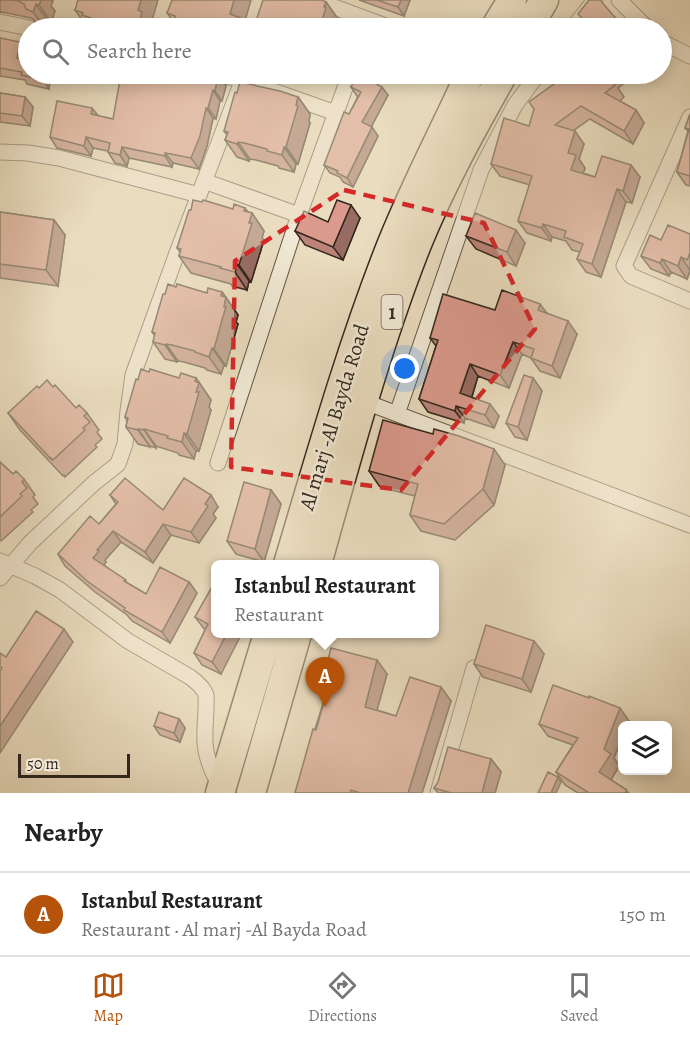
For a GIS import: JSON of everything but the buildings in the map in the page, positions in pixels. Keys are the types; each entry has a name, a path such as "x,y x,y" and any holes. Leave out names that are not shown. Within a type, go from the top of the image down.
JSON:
{"highway":[{"path":"501,18 512,0"},
{"path":"534,18 544,0"},
{"name":"Al marj -Al Bayda Road","path":"289,560 349,363 379,277 408,203 465,84"},
{"name":"Al marj -Al Bayda Road","path":"318,560 363,401 394,304 441,190 460,150 497,84"},
{"path":"221,790 267,638"},
{"path":"251,793 296,638"}],"street":[{"path":"315,0 355,18"},
{"path":"581,18 596,0"},
{"path":"619,0 638,18"},
{"path":"0,22 18,26"},
{"path":"672,47 690,56"},
{"path":"0,578 5,563 118,464 125,444 133,375 241,84"},
{"path":"262,84 336,113"},
{"path":"218,463 299,215 346,84"},
{"path":"397,414 481,170 515,105 531,84"},
{"path":"690,117 624,266 631,276 690,301"},
{"path":"0,152 28,153 59,158 202,188 299,215"},
{"path":"363,401 690,525"},
{"path":"5,563 60,590 129,641 197,682 204,689 207,756 221,790"},
{"path":"438,793 474,668"}],"highlighted area":[{"path":"344,190 484,223 535,329 401,490 231,467 235,261"}],"place":[{"name":"Istanbul Restaurant","path":"325,707"}]}
